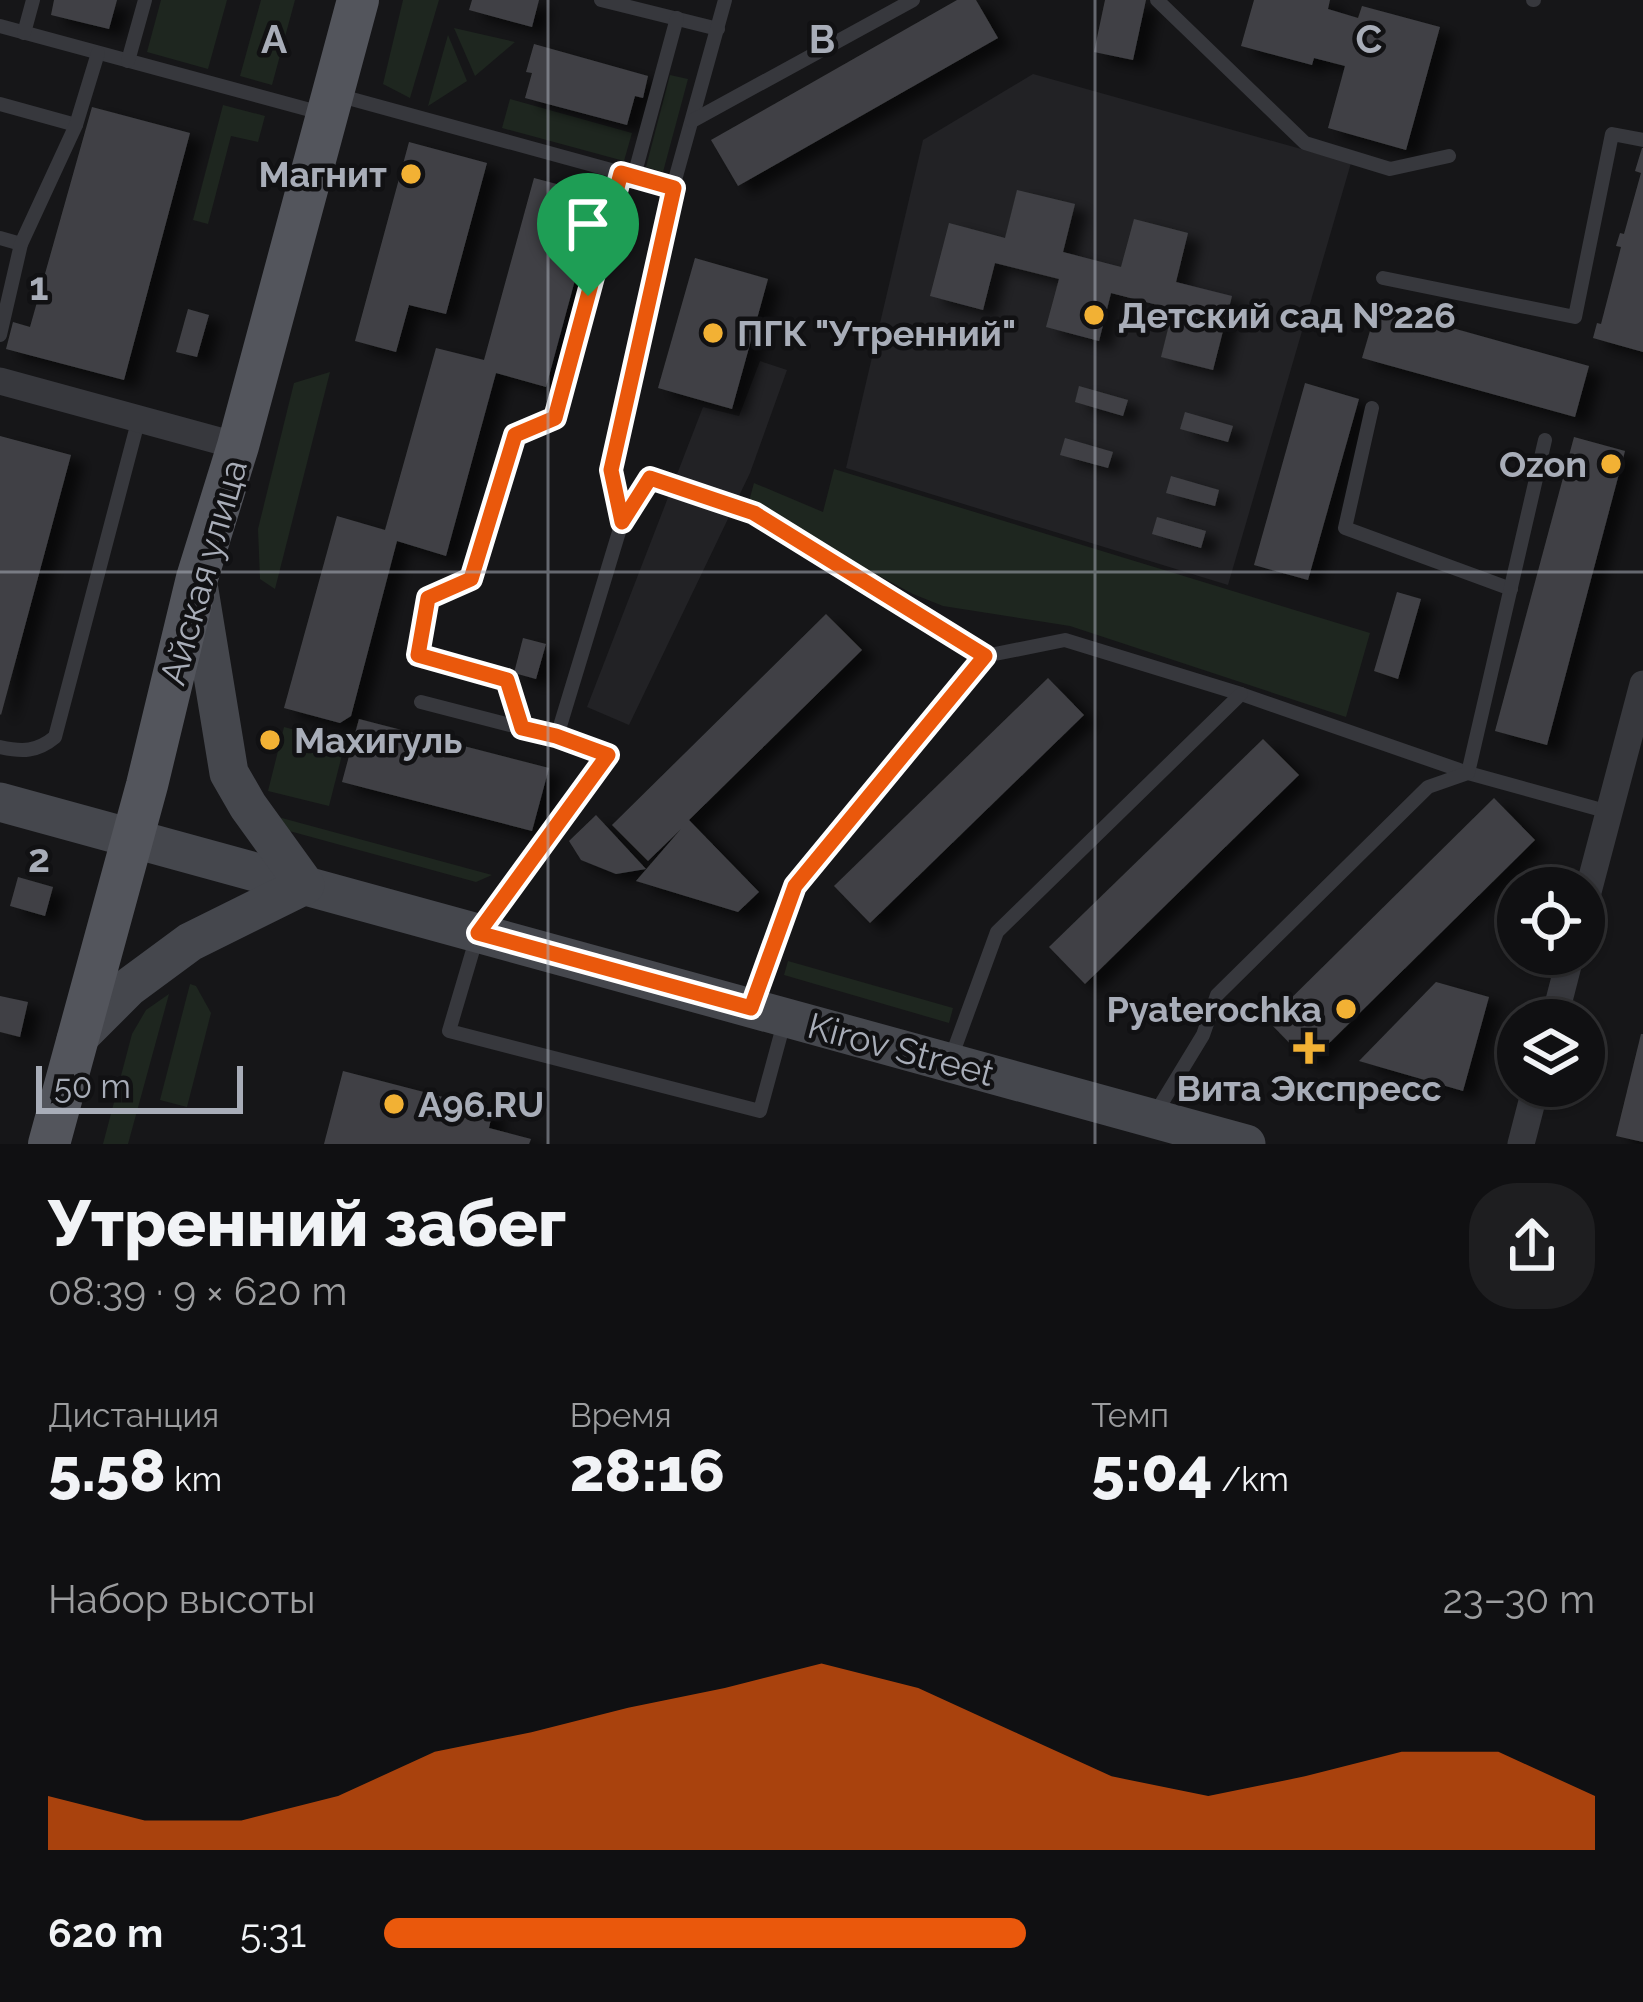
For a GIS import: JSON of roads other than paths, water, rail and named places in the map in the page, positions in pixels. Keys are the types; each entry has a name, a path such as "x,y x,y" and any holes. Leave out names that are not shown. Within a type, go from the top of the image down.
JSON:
{"main road":[{"name":"Айская улица","path":"49,1144 197,578 238,446 358,0"},
{"path":"76,1040 129,987 190,942 305,885 230,773 197,578"},
{"name":"Kirov Street","path":"0,802 950,1062 1149,1131 1246,1144"}],"street":[{"path":"0,380 238,446"},
{"path":"1595,867 1637,732 1643,684"},
{"path":"1521,1144 1531,1107"}],"lane":[{"path":"24,33 33,0"},
{"path":"128,61 145,0"},
{"path":"602,0 718,28"},
{"path":"622,522 611,470 674,188 725,0"},
{"path":"692,121 913,0"},
{"path":"1157,0 1305,143 1390,169 1449,156"},
{"path":"522,728 507,680 418,655 428,598 471,579 515,435 555,418 677,18"},
{"path":"0,26 128,61 674,188"},
{"path":"0,335 21,244 76,125 98,53"},
{"path":"0,104 76,125"},
{"path":"1384,278 1575,317 1612,134 1643,140"},
{"path":"0,238 21,244"},
{"path":"1372,408 1345,527 1510,589"},
{"path":"0,747 21,752 44,746 55,736 139,418"},
{"path":"1468,773 1545,440"},
{"path":"556,736 622,522 650,478 754,513 985,656"},
{"path":"421,701 556,736 608,755 478,933 448,1031 760,1111 768,1012 795,886 985,656 1065,640 1241,694 1468,773 1609,812"},
{"path":"950,1062 997,932 1241,694"},
{"path":"1149,1131 1203,1035 1217,995 1428,787 1468,773"}],"place":[{"name":"Магнит","path":"411,174"},
{"name":"Детский сад №226","path":"1094,315"},
{"name":"ПГК \"Утренний\"","path":"713,333"},
{"name":"Ozon","path":"1611,464"},
{"name":"Махигуль","path":"270,740"},
{"name":"Pyaterochka","path":"1346,1009"},
{"name":"Вита Экспресс","path":"1309,1048"},
{"name":"А96.RU","path":"394,1104"}]}
